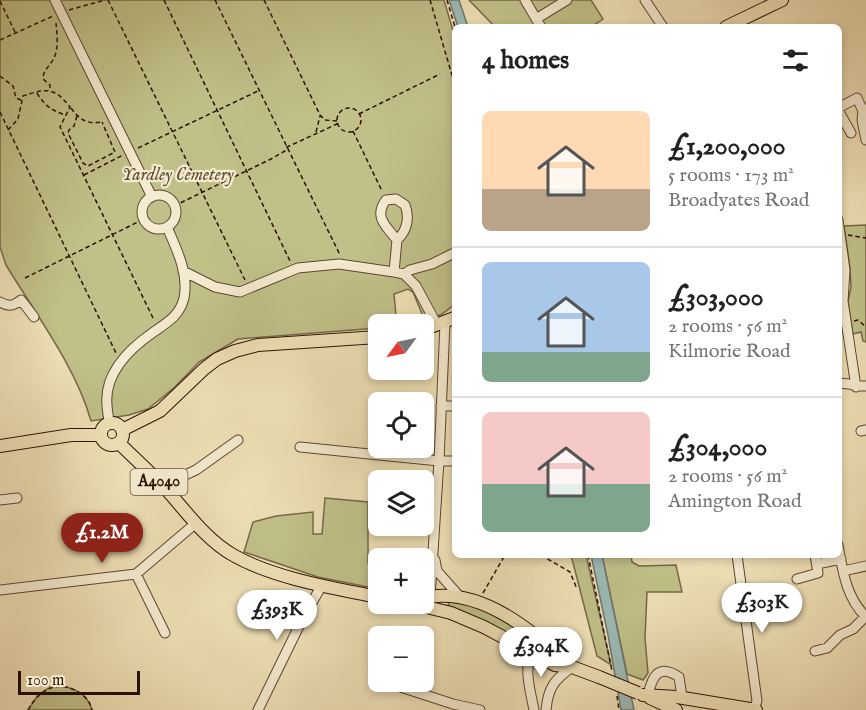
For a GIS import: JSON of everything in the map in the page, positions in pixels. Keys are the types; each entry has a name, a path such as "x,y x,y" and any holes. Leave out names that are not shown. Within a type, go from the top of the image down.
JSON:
{"main road":[{"path":"732,24 782,0"},
{"path":"122,430 160,411 204,369 217,359 235,351 258,345 368,338"},
{"path":"101,435 109,423 116,424 122,430 123,437 119,443"},
{"name":"A4040","path":"0,446 71,435 101,435 107,444 119,443 167,490 196,523 232,555 275,572 368,595"},
{"path":"434,597 460,597 478,602 504,614 572,667"},
{"path":"434,602 451,613 555,665 572,667 599,677 676,710"},
{"path":"434,609 451,613"},
{"path":"532,653 539,639"},
{"path":"643,695 682,697 754,710"}],"street":[{"path":"55,0 106,119 129,152 152,197"},
{"path":"525,0 538,23 567,0"},
{"path":"645,0 661,24"},
{"path":"842,107 856,98 865,110 862,120 866,131 865,138"},
{"path":"842,116 851,133"},
{"path":"165,196 174,206 174,219 167,227 151,227 144,219 143,206 152,197 165,196"},
{"path":"397,240 383,225 381,206 386,200 400,200 407,211 406,227 397,240 399,273 416,286 446,322 433,548"},
{"path":"109,423 108,389 120,362 133,348 174,319 184,298 183,271 167,227"},
{"path":"183,271 215,287 240,292 294,269 344,264 399,273 432,264 452,254"},
{"path":"842,256 845,284 842,297"},
{"path":"0,302 7,306 14,305 20,296 34,317"},
{"path":"842,305 861,386 842,384"},
{"path":"441,406 452,406"},
{"path":"167,490 181,477 196,470 238,440"},
{"path":"300,447 439,462 452,461"},
{"path":"0,500 17,498"},
{"path":"0,590 136,574 196,523"},
{"path":"433,545 437,571 460,597"},
{"path":"737,558 757,701 754,710"},
{"path":"797,579 817,564 841,559 851,598 865,617 853,629 840,635 827,648 815,651"},
{"path":"843,571 866,566"},
{"path":"136,574 165,633"},
{"path":"258,710 301,622 322,585"},
{"path":"532,653 528,659 534,710"},
{"path":"546,710 548,692 559,677 572,667"},
{"path":"643,695 655,676 666,671 679,677 682,697"},
{"path":"416,692 480,710"}],"path":[{"path":"61,12 106,0 249,289"},
{"path":"164,0 294,269"},
{"path":"215,0 344,264"},
{"path":"264,0 320,116 337,123 346,131 354,131"},
{"path":"430,0 452,75"},
{"path":"447,0 454,24"},
{"path":"0,1 15,33"},
{"path":"0,40 55,15 57,49 43,72 43,80 77,116 90,123 106,119 115,152 88,166 83,163 69,133 77,116"},
{"path":"359,114 440,75"},
{"path":"0,76 15,90 16,98 22,101"},
{"path":"8,130 18,119 23,96 50,89"},
{"path":"83,175 259,90"},
{"path":"37,92 45,106 66,115"},
{"path":"70,107 60,127 158,329"},
{"path":"337,123 338,113 345,108 353,108 359,114 359,125 354,131"},
{"path":"0,112 120,362"},
{"path":"315,134 320,116"},
{"path":"174,206 271,159 285,151 287,147 337,123"},
{"path":"354,131 386,200"},
{"path":"25,278 144,219"},
{"path":"842,230 866,238"},
{"path":"846,323 858,320 866,327"},
{"path":"478,602 503,558"},
{"path":"546,558 570,572 577,589"},
{"path":"589,558 613,676"},
{"path":"28,710 38,695 52,686 70,687 86,697 92,710"},
{"path":"615,687 619,710"}],"green space":[{"name":"Yardley Cemetery","path":"0,0 444,0 452,27 452,306 442,314 434,317 434,314 422,314 413,292 408,289 394,294 396,314 368,314 368,329 238,339 199,362 175,387 148,409 129,415 91,421 65,361 6,265 0,247"},
{"path":"469,0 591,0 603,19 596,24 492,24"},
{"path":"866,225 866,342 863,341 861,332 853,334 848,302 851,287 850,268 844,226"},
{"path":"325,498 368,502 368,587 318,577 244,552 253,522 276,516 313,512 313,534 322,534"},
{"path":"572,558 587,558 611,665 597,656"},
{"path":"603,558 631,558 632,562 639,566 676,565 682,592 647,592 645,638 648,673 643,680 627,674"},
{"path":"449,602 471,605 492,612 520,630 528,641 524,643 448,605"},
{"path":"52,686 71,688 82,694 92,710 28,710 38,695"}],"water":[{"path":"449,0 459,0 467,24 457,24"},
{"path":"592,558 603,558 634,710 621,710"}]}
